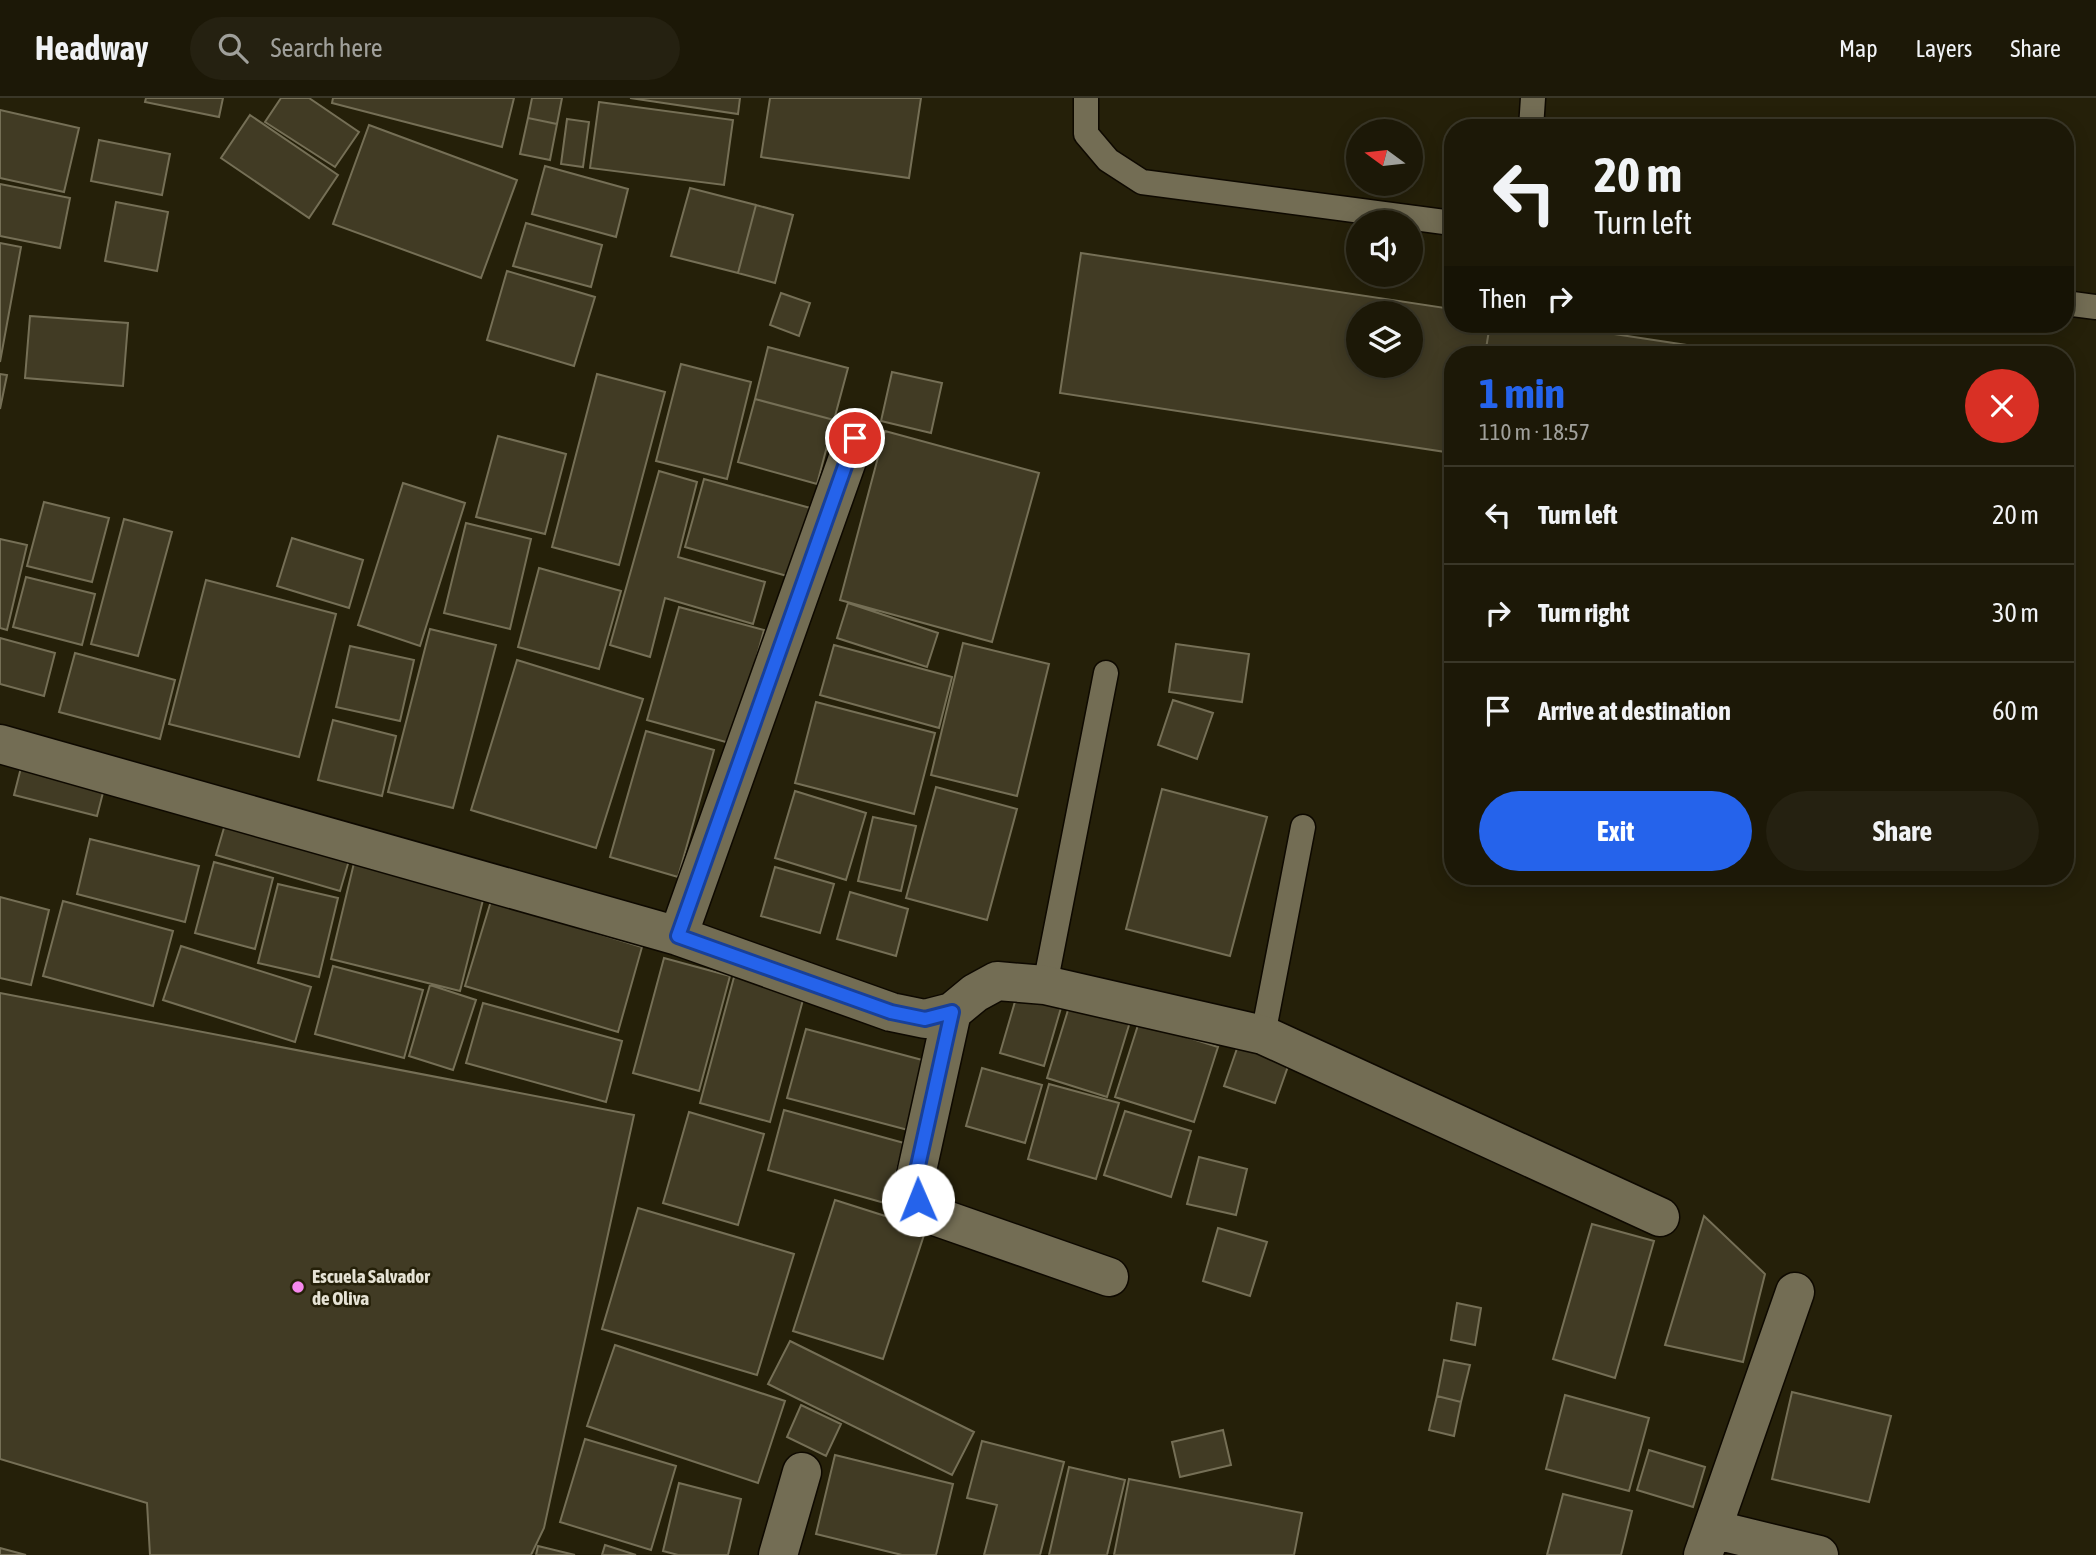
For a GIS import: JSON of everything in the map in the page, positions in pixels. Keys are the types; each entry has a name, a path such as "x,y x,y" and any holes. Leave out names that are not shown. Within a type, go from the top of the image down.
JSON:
{"street":[{"path":"678,936 855,438"},
{"path":"0,744 678,936 891,1012 925,1019 952,1012 975,993 997,981 1045,985 1263,1035 1660,1217"},
{"path":"952,1012 914,1184 918,1200 926,1213 1109,1277"},
{"path":"1796,1292 1708,1542 1819,1555"},
{"path":"778,1555 802,1472"}],"lane":[{"path":"1086,98 1086,134 1108,160 1142,182 1444,222"},
{"path":"1532,119 1533,98"},
{"path":"2074,304 2096,307"},
{"path":"1045,985 1105,673"},
{"path":"1263,1035 1304,827"}],"building":[{"path":"146,98 223,98 219,117 145,102"},
{"path":"281,98 309,98 359,132 335,167 265,122"},
{"path":"333,98 514,98 502,147 332,103"},
{"path":"532,98 562,98 557,124 528,118"},
{"path":"630,98 740,98 738,114"},
{"path":"770,98 921,98 909,178 761,157"},
{"path":"599,102 733,120 724,185 590,168"},
{"path":"0,110 79,128 64,192 0,178"},
{"path":"250,115 338,175 309,218 221,158"},
{"path":"528,118 557,124 550,160 520,154"},
{"path":"567,119 589,122 583,167 561,164"},
{"path":"369,125 517,180 481,278 333,224"},
{"path":"99,140 170,154 162,195 91,181"},
{"path":"545,166 628,189 616,237 532,214"},
{"path":"0,184 70,198 60,248 0,236"},
{"path":"690,188 756,205 738,273 671,256"},
{"path":"116,202 168,212 157,271 105,261"},
{"path":"756,205 793,215 775,283 738,273"},
{"path":"526,223 602,245 591,287 513,266"},
{"path":"0,243 21,247 0,362"},
{"path":"1081,253 1399,301 1346,301 1346,378 1423,378 1423,305 1444,308 1444,333 1489,333 1486,346 1444,346 1444,452 1060,393"},
{"path":"507,271 595,297 574,366 487,340"},
{"path":"781,293 810,303 799,336 770,325"},
{"path":"30,316 128,323 123,386 25,378"},
{"path":"1489,333 1608,333 1693,346 1486,346"},
{"path":"768,347 848,368 834,420 755,399"},
{"path":"681,364 751,382 727,479 656,461"},
{"path":"892,372 942,383 931,433 881,421"},
{"path":"0,374 7,375 0,409"},
{"path":"597,374 665,392 619,565 552,547"},
{"path":"755,399 834,420 817,484 738,462"},
{"path":"885,431 1039,473 992,642 840,600"},
{"path":"498,436 566,454 545,534 476,517"},
{"path":"659,471 697,482 678,557 765,582 753,624 665,598 650,657 610,645"},
{"path":"704,479 814,509 794,578 685,547"},
{"path":"403,483 465,503 420,646 358,625"},
{"path":"44,502 109,518 92,582 27,566"},
{"path":"124,519 172,532 138,656 91,644"},
{"path":"466,523 531,539 510,629 444,613"},
{"path":"292,538 363,560 349,608 277,586"},
{"path":"0,539 27,545 7,630 0,628"},
{"path":"539,568 621,591 599,669 518,647"},
{"path":"26,577 95,594 82,645 13,627"},
{"path":"206,580 336,614 299,757 169,724"},
{"path":"848,603 938,633 927,667 837,638"},
{"path":"679,607 764,630 733,744 647,720"},
{"path":"430,629 496,645 453,808 388,792"},
{"path":"0,638 55,653 44,696 0,684"},
{"path":"963,643 1049,664 1017,796 931,775"},
{"path":"1176,644 1249,654 1242,702 1169,692"},
{"path":"834,645 952,677 939,728 820,695"},
{"path":"350,646 414,660 400,721 336,707"},
{"path":"75,653 175,680 160,739 59,712"},
{"path":"517,660 643,699 596,848 471,810"},
{"path":"1173,700 1213,713 1197,759 1158,745"},
{"path":"816,702 935,733 914,814 795,783"},
{"path":"333,720 396,736 382,796 318,780"},
{"path":"646,731 714,750 678,877 610,857"},
{"path":"24,756 107,777 97,816 14,795"},
{"path":"936,787 1017,809 987,920 906,898"},
{"path":"1162,789 1267,817 1230,956 1126,929"},
{"path":"795,791 866,813 846,880 775,858"},
{"path":"873,817 916,826 901,891 858,881"},
{"path":"226,821 350,857 340,891 216,855"},
{"path":"90,839 199,866 185,922 77,894"},
{"path":"214,862 273,878 255,949 195,933"},
{"path":"354,863 484,896 460,991 331,959"},
{"path":"775,867 834,884 820,933 761,916"},
{"path":"278,884 338,898 319,977 258,963"},
{"path":"850,892 908,909 896,956 837,939"},
{"path":"0,897 49,910 31,985 0,978"},
{"path":"63,901 173,931 153,1006 43,976"},
{"path":"491,901 642,947 618,1032 465,986"},
{"path":"181,946 311,987 295,1042 163,1000"},
{"path":"664,958 730,976 699,1091 633,1073"},
{"path":"333,966 423,990 404,1058 315,1034"},
{"path":"737,966 807,985 770,1122 700,1103"},
{"path":"430,985 476,1000 453,1070 409,1056"},
{"path":"1019,988 1063,1001 1044,1066 1000,1053"},
{"name":"Escuela Salvador de Oliva","path":"0,993 634,1115 544,1528 531,1555 150,1555 147,1503 0,1459"},
{"path":"1073,994 1133,1012 1107,1097 1047,1078"},
{"path":"483,1003 622,1041 606,1102 466,1063"},
{"path":"1139,1022 1218,1047 1194,1122 1115,1097"},
{"path":"806,1029 926,1061 908,1130 787,1098"},
{"path":"1241,1037 1292,1055 1275,1103 1224,1086"},
{"path":"982,1068 1042,1085 1025,1143 966,1126"},
{"path":"1049,1084 1119,1103 1096,1179 1028,1159"},
{"path":"784,1110 904,1143 888,1204 768,1170"},
{"path":"1125,1111 1191,1131 1171,1197 1104,1175"},
{"path":"689,1112 764,1134 738,1225 663,1203"},
{"path":"1199,1157 1247,1169 1236,1215 1187,1204"},
{"path":"835,1200 926,1229 883,1359 793,1331"},
{"path":"638,1208 794,1254 757,1375 602,1329"},
{"path":"1704,1216 1765,1274 1743,1362 1665,1345"},
{"path":"1592,1224 1654,1241 1615,1378 1553,1359"},
{"path":"1218,1228 1267,1242 1250,1296 1203,1281"},
{"path":"1457,1303 1481,1308 1475,1345 1451,1340"},
{"path":"790,1341 974,1432 952,1475 768,1384"},
{"path":"615,1345 785,1401 758,1483 587,1426"},
{"path":"1444,1360 1470,1365 1461,1402 1437,1396"},
{"path":"1792,1392 1891,1416 1869,1502 1772,1479"},
{"path":"1565,1395 1649,1418 1629,1491 1546,1469"},
{"path":"1437,1396 1461,1402 1454,1436 1429,1430"},
{"path":"801,1405 841,1424 826,1456 787,1437"},
{"path":"1223,1430 1231,1465 1180,1477 1172,1442"},
{"path":"585,1439 676,1466 651,1550 560,1522"},
{"path":"982,1441 1064,1462 1040,1555 984,1555 997,1505 967,1498"},
{"path":"1649,1450 1705,1467 1693,1507 1637,1490"},
{"path":"835,1455 953,1484 936,1555 902,1555 816,1534"},
{"path":"1069,1467 1125,1480 1107,1555 1049,1555"},
{"path":"1129,1479 1302,1513 1294,1555 1114,1555"},
{"path":"679,1483 741,1499 728,1555 678,1555 663,1551"},
{"path":"1563,1494 1632,1511 1621,1555 1547,1555"},
{"path":"605,1545 636,1555 602,1555"},
{"path":"538,1546 575,1555 536,1555"},
{"path":"0,1548 26,1555 0,1555"}],"place":[{"name":"Escuela Salvador de Oliva","path":"298,1287"}],"route":[{"path":"855,438 678,936 891,1012 925,1019 952,1012 914,1184 918,1200"}]}
